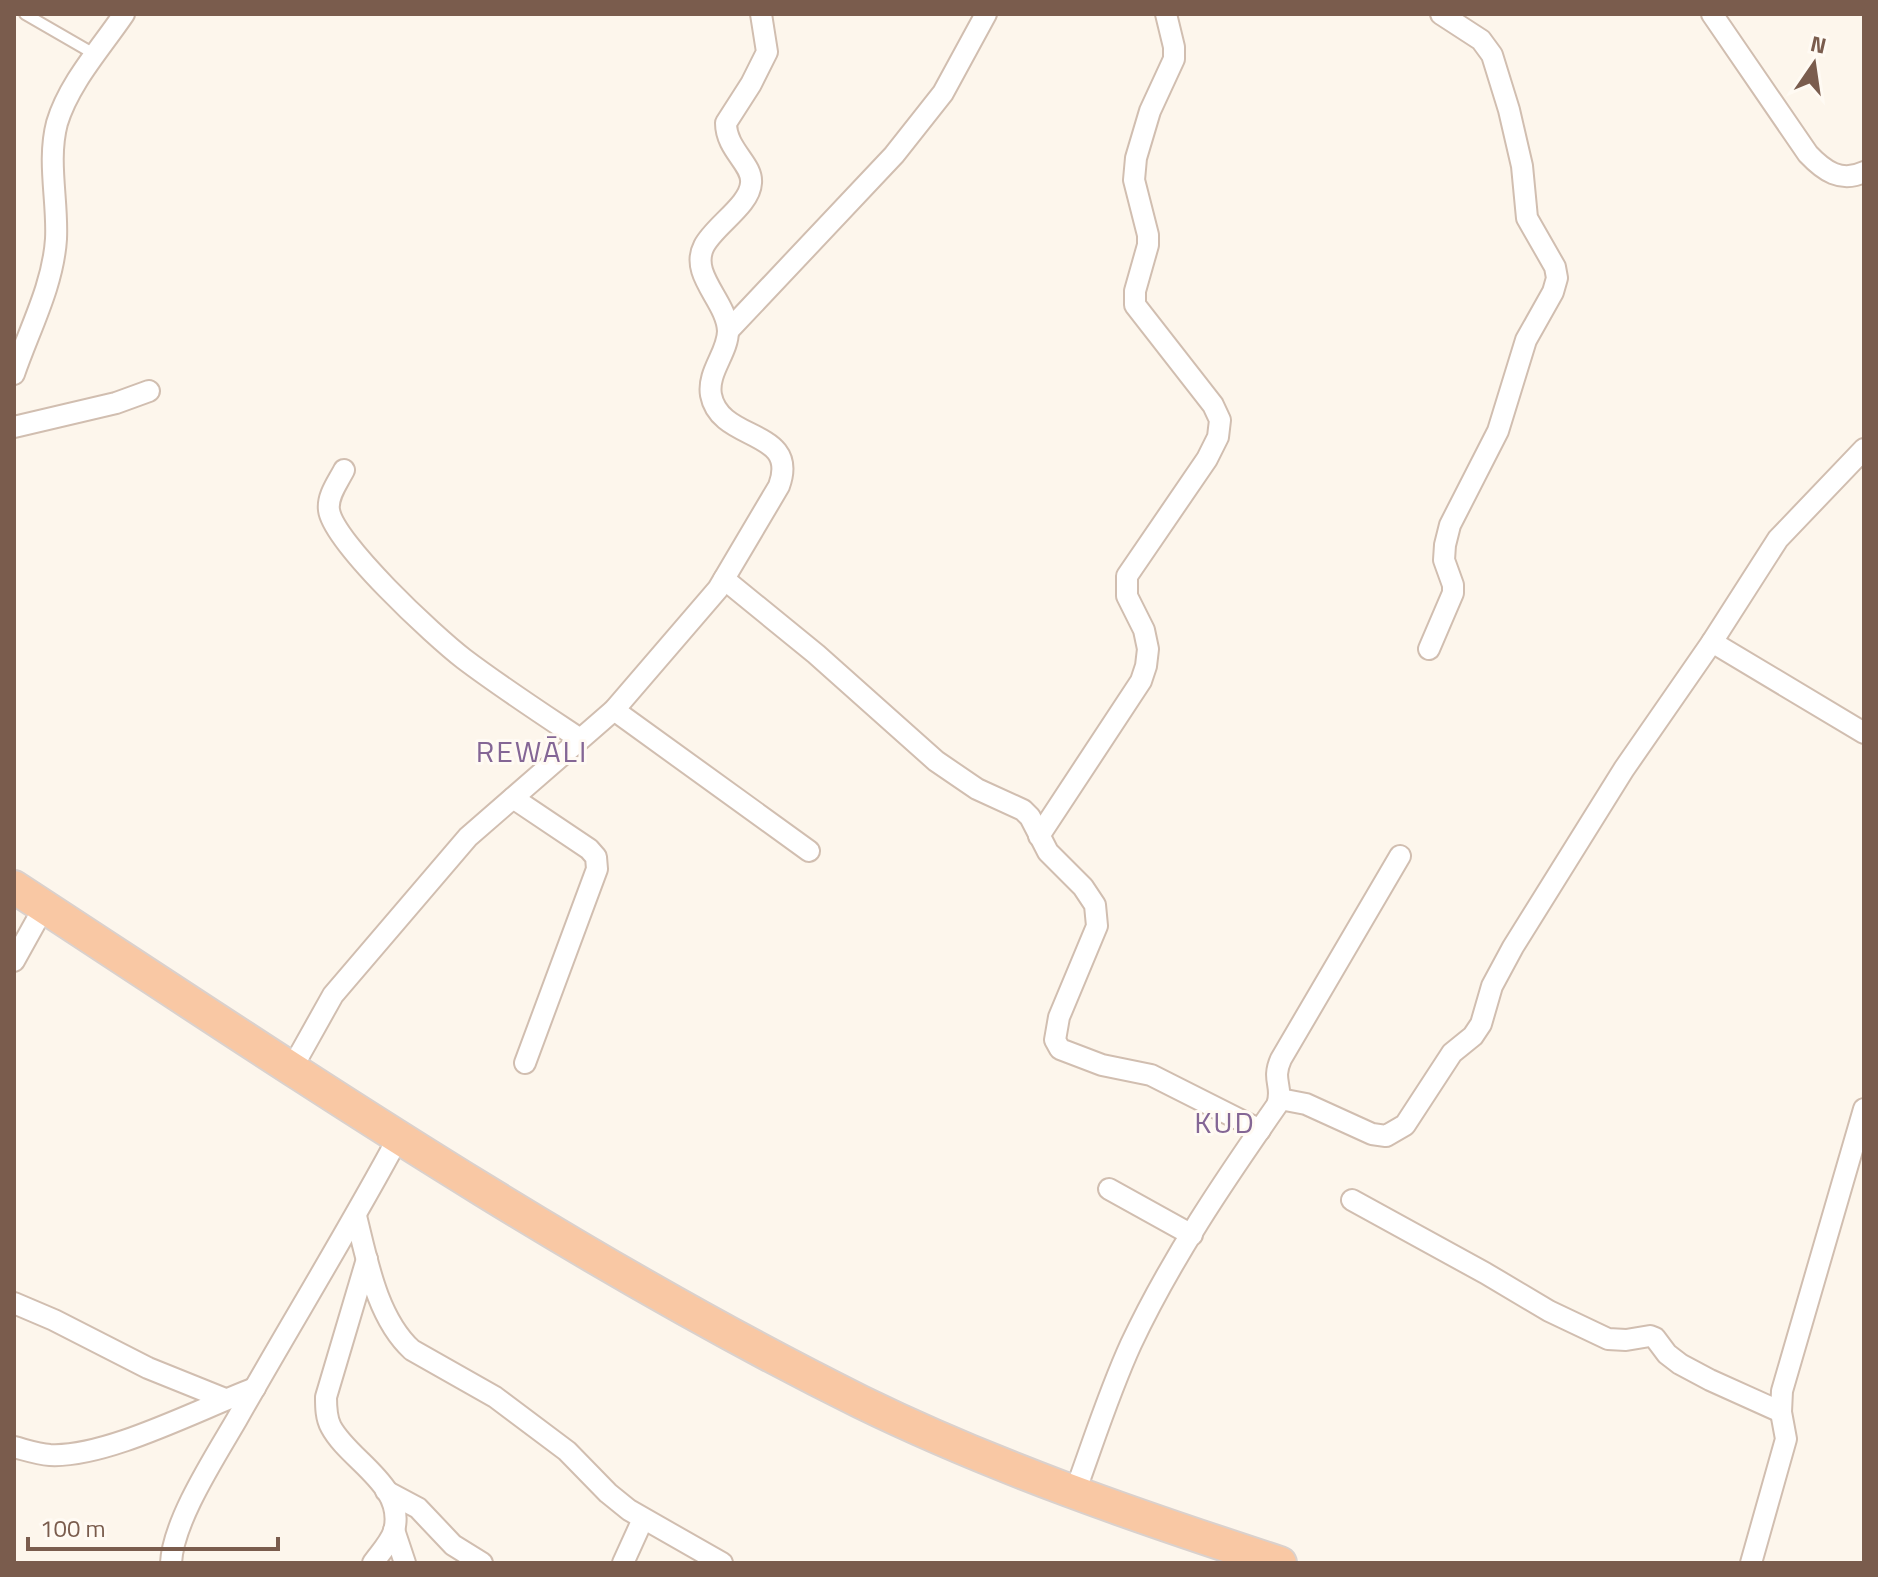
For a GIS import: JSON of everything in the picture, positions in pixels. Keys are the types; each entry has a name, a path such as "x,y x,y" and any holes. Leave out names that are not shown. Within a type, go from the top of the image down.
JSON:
{"highway":[{"path":"14,887 398,1138 604,1263 726,1332 864,1403 1075,1492 1280,1563"}],"street":[{"path":"14,374 53,261 56,239 53,151 57,123 72,91 124,14"},
{"path":"728,331 723,308 702,271 702,255 704,247 741,203 752,182 749,170 729,143 726,123 767,52 761,14"},
{"path":"291,1070 333,995 468,837 614,710 724,579 784,473 780,455 774,446 735,427 715,408 710,392 728,331 894,155 943,93 986,14"},
{"path":"1039,836 1141,681 1148,649 1144,630 1127,596 1127,576 1207,459 1218,437 1220,420 1213,405 1135,305 1135,291 1148,245 1134,180 1136,158 1150,111 1174,59 1166,14"},
{"path":"1429,649 1453,593 1444,560 1450,525 1498,431 1526,340 1553,292 1557,278 1555,267 1527,218 1522,166 1492,55 1481,40 1441,14"},
{"path":"1712,14 1808,154 1824,171 1840,176 1855,176 1864,172"},
{"path":"14,427 116,403 149,391"},
{"path":"1280,1099 1306,1104 1372,1134 1386,1136 1405,1125 1452,1053 1473,1036 1481,1024 1492,986 1513,947 1624,769 1712,642 1778,539 1864,449"},
{"path":"344,470 328,508 352,550 462,658 580,739"},
{"path":"724,579 816,654 936,761 977,789 1023,810 1030,817 1048,852 1083,887 1095,905 1097,926 1059,1017 1055,1040 1060,1049 1102,1065 1151,1075 1260,1130"},
{"path":"1712,642 1864,733"},
{"path":"614,710 809,851"},
{"path":"513,798 589,849 596,857 597,869 525,1063"},
{"path":"1075,1492 1132,1342 1214,1196 1280,1099 1275,1075 1281,1059 1400,856"},
{"path":"14,961 44,907"},
{"path":"1751,1563 1784,1446 1782,1391 1864,1109"},
{"path":"171,1563 180,1525 398,1138"},
{"path":"1109,1189 1192,1235"},
{"path":"1352,1200 1549,1311 1608,1339 1655,1338 1680,1364 1781,1412"},
{"path":"356,1216 384,1309 401,1340 412,1350 495,1397 567,1451 608,1493 643,1519 722,1563"},
{"path":"367,1259 326,1397 326,1411 331,1427 346,1447 378,1477 386,1491 405,1563"},
{"path":"14,1303 148,1368 225,1399"},
{"path":"14,1447 51,1455 90,1450 117,1443 255,1388"},
{"path":"386,1491 418,1508 453,1545 482,1563"},
{"path":"623,1563 643,1519"},
{"path":"373,1563 394,1530"}],"lane":[{"path":"25,14 96,55"}],"district":[{"name":"REWĀLI","path":"532,752"},
{"name":"KUD","path":"1225,1123"}]}
